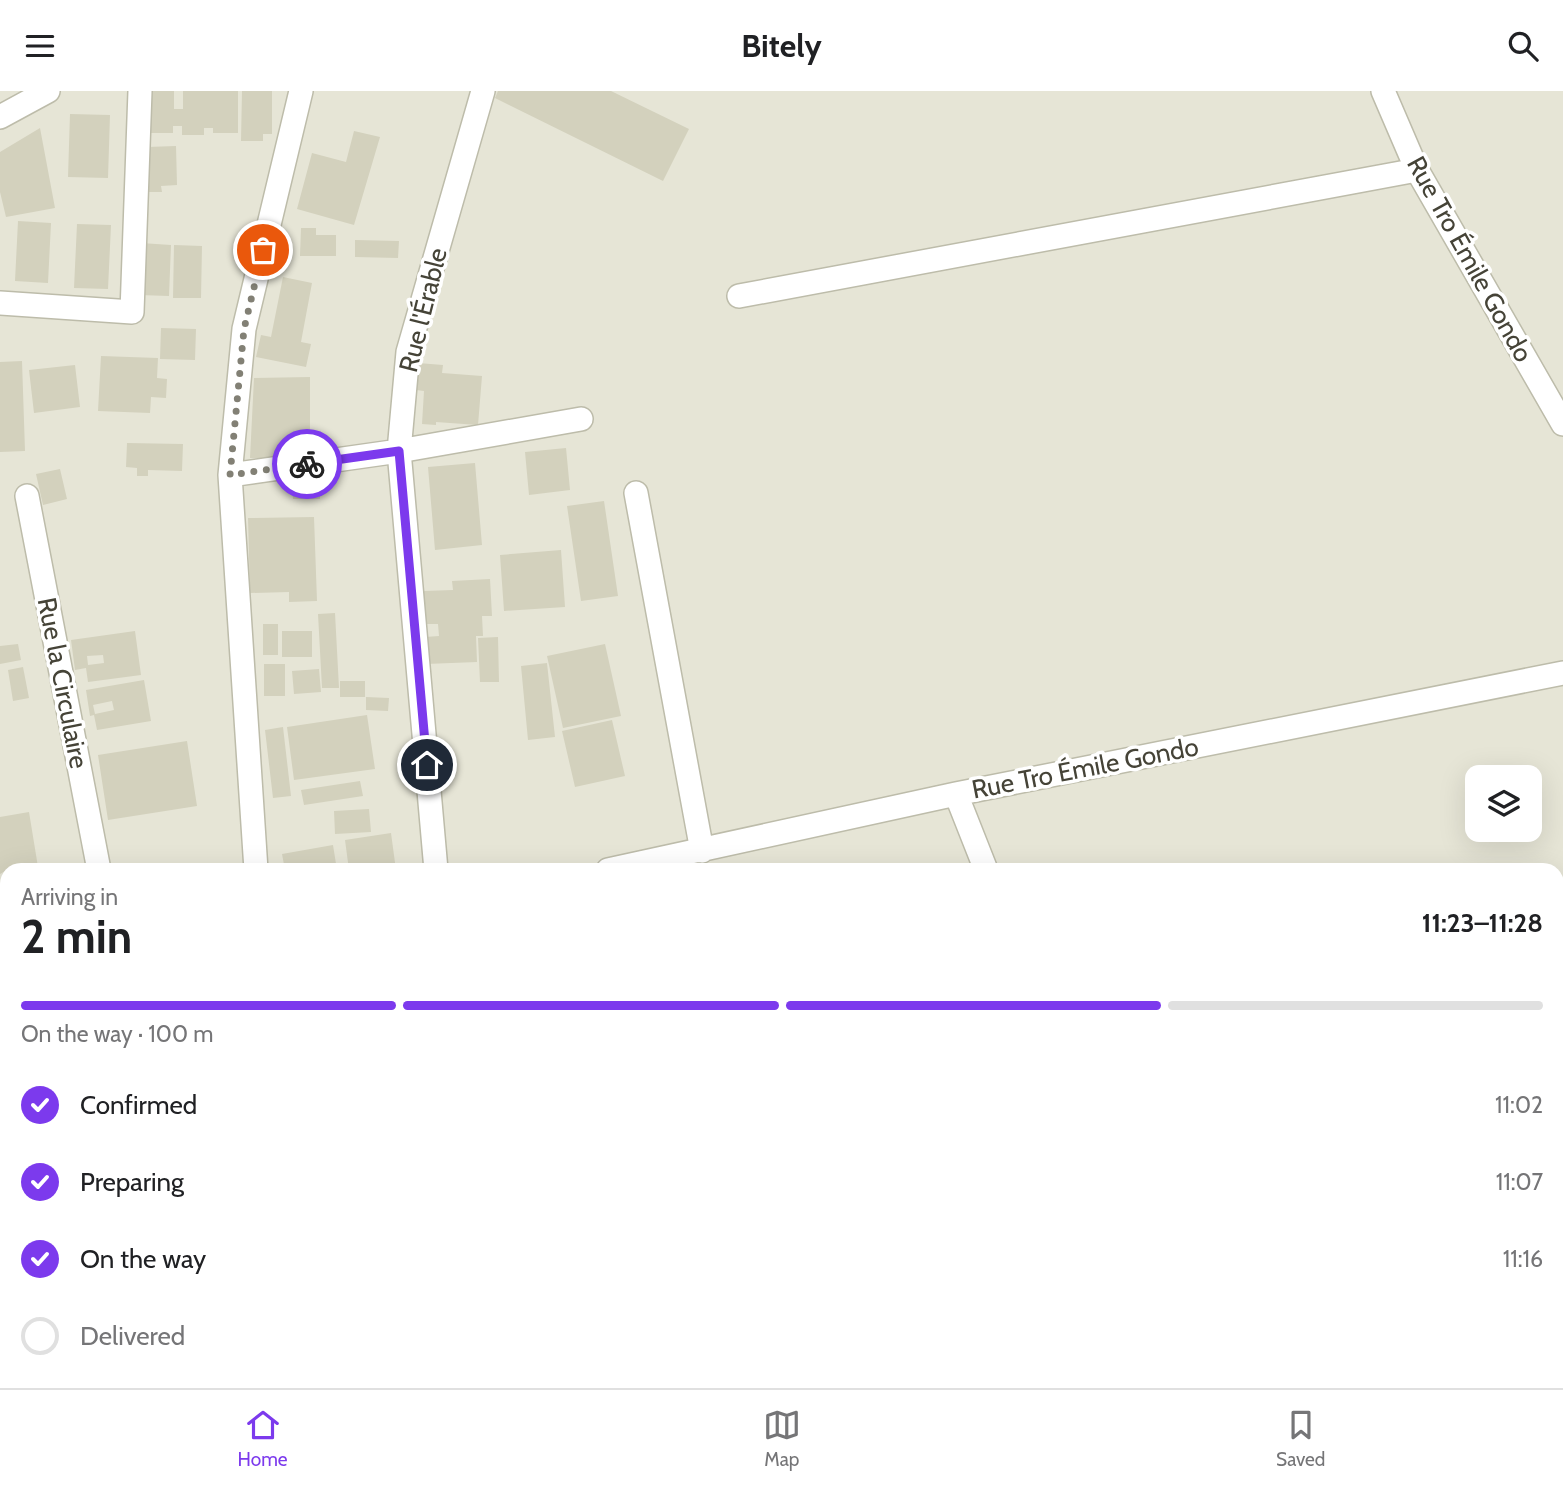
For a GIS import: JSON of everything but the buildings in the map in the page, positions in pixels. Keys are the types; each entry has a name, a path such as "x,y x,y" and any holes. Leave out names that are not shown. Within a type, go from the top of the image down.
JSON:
{"street":[{"path":"0,117 48,91"},
{"path":"0,303 132,312 140,91"},
{"path":"256,863 230,475 244,329 301,91"},
{"name":"Rue l'Érable","path":"435,863 399,451 408,352 483,91"},
{"name":"Rue Tro Émile Gondo","path":"1383,91 1418,170 1563,424"},
{"path":"739,296 1418,170"},
{"path":"230,475 399,451 581,419"},
{"path":"636,493 702,851"},
{"name":"Rue la Circulaire","path":"27,496 98,863"},
{"name":"Rue Tro Émile Gondo","path":"681,863 702,851 956,794 1563,673"},
{"path":"956,794 983,863"}],"shaded area":[{"path":"0,91 1563,91 1563,863 0,863"}],"way so far":[{"path":"263,250 244,329 230,475 307,464"}],"route":[{"path":"307,464 399,451 427,765"}]}
